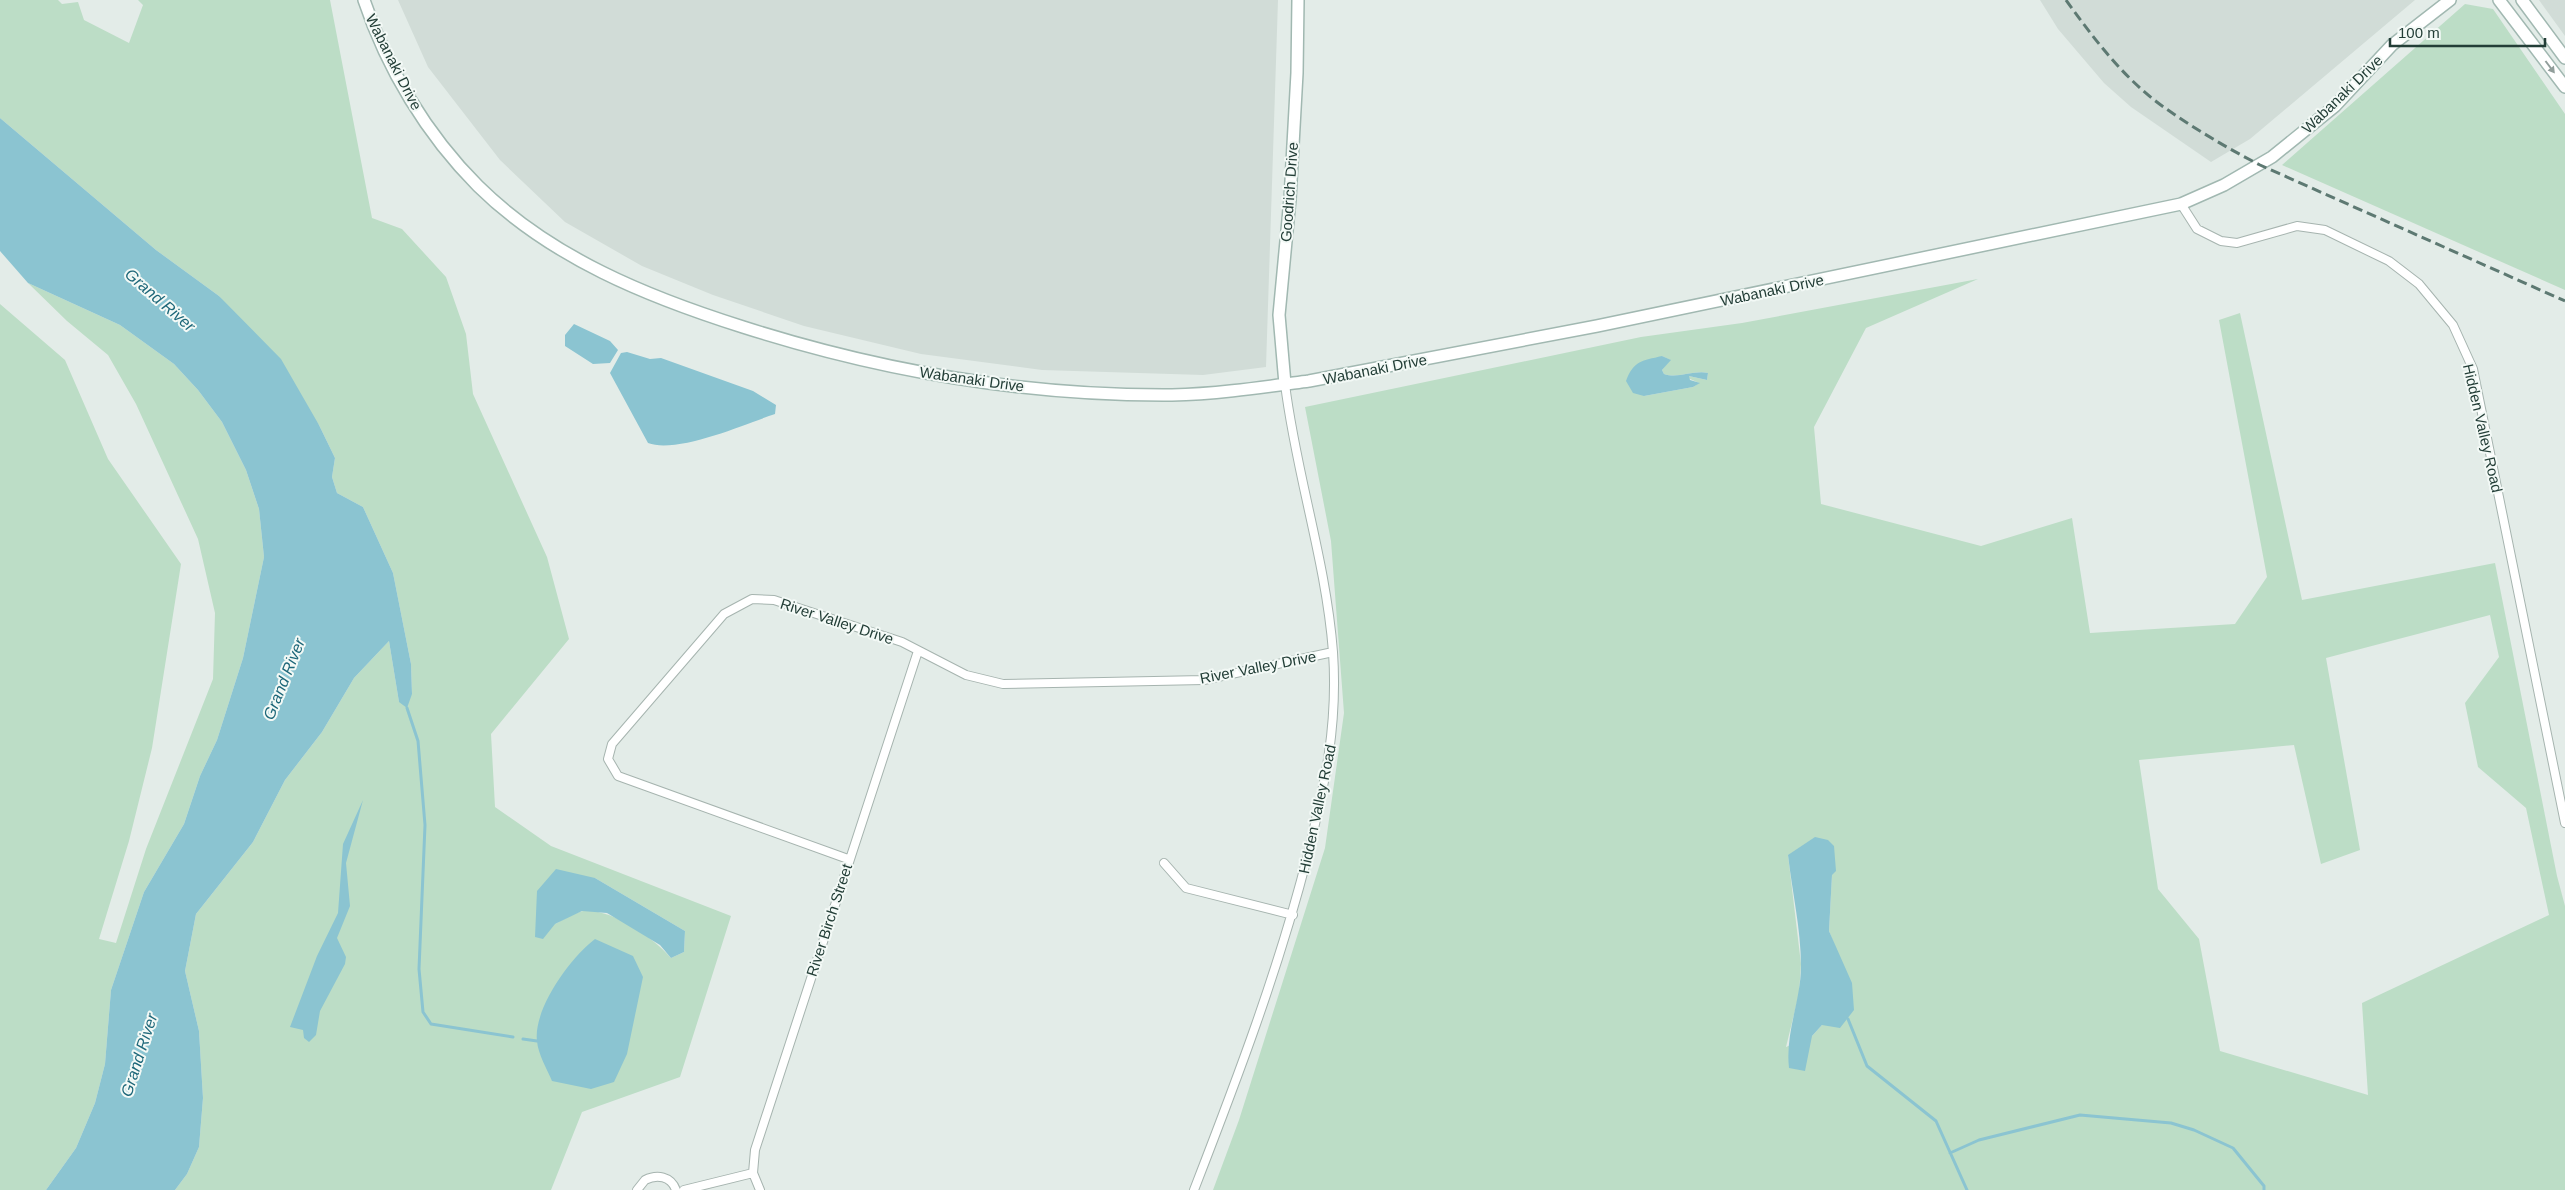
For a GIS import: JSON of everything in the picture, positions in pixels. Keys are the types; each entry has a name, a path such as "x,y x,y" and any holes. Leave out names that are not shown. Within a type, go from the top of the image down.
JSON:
{"street":[{"name":"Wabanaki Drive","path":"364,0 374,29 413,104 450,156 480,188 514,216 555,246 608,276 664,299 799,345 929,374 1079,392 1173,395 1285,384 1597,326 2181,204 2260,165 2286,146 2335,106 2392,45 2450,0"},
{"name":"Goodrich Drive","path":"1285,384 1278,315 1290,189 1297,73 1298,0"},
{"path":"2499,0 2565,87"},
{"path":"2522,0 2565,58"},
{"name":"Hidden Valley Road","path":"2181,204 2198,229 2221,241 2237,243 2297,226 2325,230 2389,261 2419,284 2453,325 2472,369 2565,823"},
{"name":"Hidden Valley Road","path":"1194,1190 1253,1039 1293,915 1326,779 1334,727 1333,652 1321,565 1285,384"},
{"name":"River Valley Drive","path":"848,859 618,776 608,759 612,744 724,614 752,600 774,600 902,642 966,675 1003,684 1204,680 1333,652"},
{"name":"River Birch Street","path":"760,1190 753,1173 755,1150 848,859 918,651"},
{"path":"1164,863 1186,888 1293,915"},
{"path":"684,1190 753,1173"},
{"path":"637,1190 645,1180 661,1176 668,1179 676,1190"}],"shaded area":[{"path":"398,0 1278,0 1266,367 1203,375 1042,370 921,354 804,326 713,295 642,266 565,222 500,160 428,67"},
{"path":"2040,0 2415,0 2250,139 2211,162 2131,107 2104,83 2058,29"},
{"path":"2539,0 2565,0 2565,36"}],"green space":[{"path":"0,0 58,0 62,4 78,2 84,20 129,43 143,5 138,0 330,0 372,218 402,229 446,277 466,334 473,394 547,557 569,639 491,734 495,807 551,846 731,916 680,1077 582,1112 551,1190 175,1190 187,1174 199,1147 203,1098 199,1031 185,971 196,914 253,842 285,780 322,732 354,678 389,641 399,702 412,694 411,664 393,573 363,507 337,493 332,477 335,458 319,425 219,296 156,250 0,118","holes":["595,878 685,931 684,952 671,958 643,933 606,914 583,911 555,924"]},
{"path":"2465,4 2493,9 2565,114 2565,290 2282,165"},
{"path":"1978,279 1866,328 1814,427 1821,504 1981,546 2072,518 2090,633 2235,624 2267,577 2219,320 2240,313 2302,600 2495,563 2557,876 2565,906 2565,1190 1213,1190 1239,1120 1325,848 1344,713 1331,541 1305,407 1641,337 1742,323","holes":["1662,356 1670,360 1662,370 1664,374 1675,376 1702,372 1708,373 1707,380 1689,376 1688,378 1699,383 1693,387 1644,396","2490,615 2499,657 2465,703 2478,767 2526,808 2549,915 2362,1003 2368,1095 2220,1051 2199,939 2158,889 2139,760 2294,745 2321,864 2360,850 2326,658","1788,855 1832,874 1829,931 1838,954 1822,1025 1812,1036 1786,1047 1799,994 1801,964"]},
{"path":"28,283 120,325 174,364 198,390 222,422 246,470 259,509 264,557 243,658 217,740 200,776 184,824 144,892 111,990 105,1064 95,1103 76,1148 46,1190 0,1190 0,304 65,360 108,459 181,564 152,748 129,841 99,939 116,943 146,849 213,679 215,613 198,539 136,404 108,355 67,321"}],"water":[{"name":"Grand River","path":"0,118 156,250 219,296 281,359 319,425 335,458 332,477 337,493 363,507 393,573 411,664 412,694 407,708 399,702 389,641 354,678 322,732 285,780 253,842 196,914 185,971 199,1031 203,1098 199,1147 187,1174 175,1190 46,1190 76,1148 95,1103 105,1064 111,990 144,892 184,824 200,776 217,740 243,658 264,557 259,509 246,470 222,422 198,390 174,364 120,325 28,283 0,251"},
{"path":"574,324 610,341 618,350 610,363 593,364 565,346 565,335"},
{"path":"627,352 650,359 661,358 753,391 776,405 775,414 711,436 676,445 648,443 610,373 621,353"},
{"path":"1662,356 1671,360 1662,370 1664,374 1675,376 1702,372 1708,373 1707,380 1689,376 1690,380 1700,383 1693,387 1644,396 1633,393 1626,381 1632,369 1640,362"},
{"path":"363,800 346,863 350,906 337,938 346,957 345,964 320,1011 316,1035 309,1042 304,1038 303,1030 290,1027 317,956 338,913 343,844"},
{"path":"1815,837 1828,840 1834,846 1836,871 1832,875 1829,931 1852,983 1854,1010 1840,1028 1822,1025 1812,1036 1805,1071 1789,1068 1789,1042 1799,992 1801,952 1788,855"},
{"path":"556,869 595,878 685,931 684,952 671,958 660,945 607,913 582,911 555,924 543,939 535,937 537,891"},
{"path":"595,939 633,956 643,977 627,1054 614,1082 591,1089 552,1081 538,1046 537,1028 547,999 565,971 585,947"}],"waterway":[{"path":"407,708 418,741 425,825 419,969 423,1012 431,1024 513,1037"},
{"path":"1848,1019 1867,1066 1936,1121 1967,1190"},
{"path":"523,1039 537,1041"},
{"path":"1950,1153 1979,1140 2080,1115 2171,1123 2194,1130 2233,1148 2264,1186 2264,1190"}],"railway":[{"path":"2066,0 2123,72 2150,97 2211,138 2260,165 2565,301"}]}
